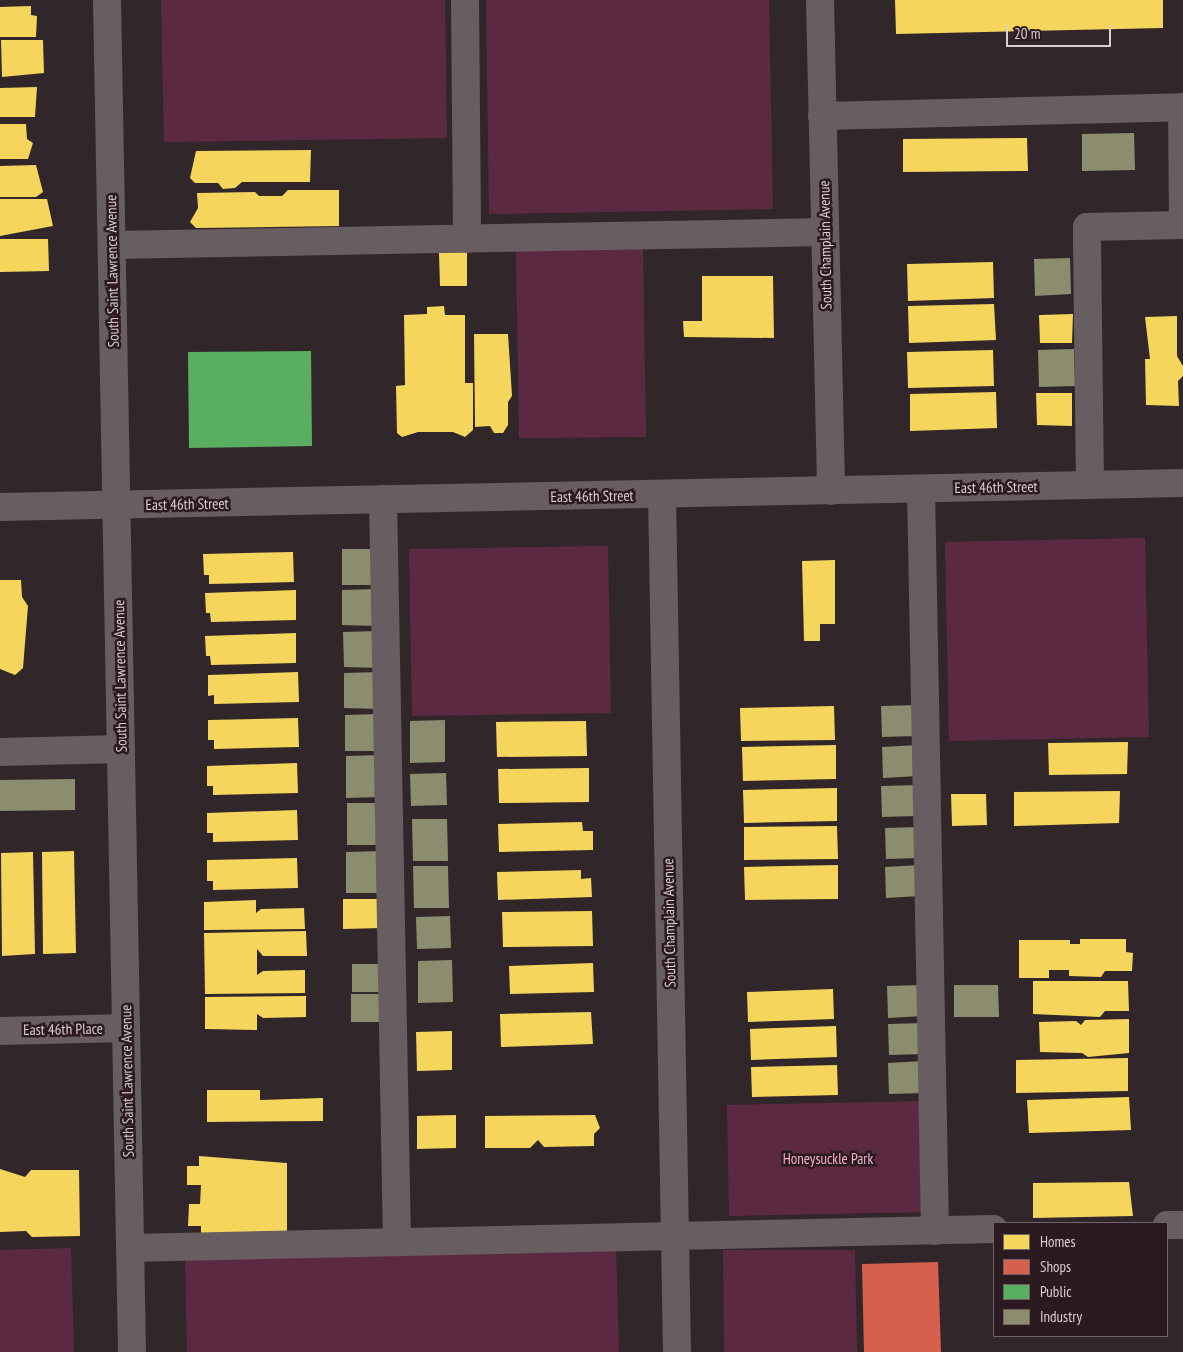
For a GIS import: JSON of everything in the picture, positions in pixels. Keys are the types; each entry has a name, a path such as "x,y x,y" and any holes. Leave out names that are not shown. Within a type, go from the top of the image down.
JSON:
{"street":[{"name":"South Saint Lawrence Avenue","path":"107,0 132,1352"},
{"path":"465,0 467,239"},
{"name":"South Champlain Avenue","path":"820,0 831,491"},
{"path":"822,116 1182,107 1183,225 1087,227 1090,485"},
{"path":"112,245 825,232"},
{"name":"East 46th Street","path":"0,507 1183,483"},
{"path":"921,489 935,1231"},
{"name":"South Champlain Avenue","path":"662,494 677,1352"},
{"path":"383,499 397,1242"},
{"path":"0,752 121,749"},
{"name":"East 46th Place","path":"0,1031 126,1028"},
{"path":"1168,1225 1183,1225"},
{"path":"130,1248 993,1229"}],"green space":[{"path":"161,0 445,0 447,138 164,142"},
{"path":"486,0 769,0 773,209 489,214"},
{"path":"643,249 646,437 519,438 516,250"},
{"path":"1145,538 1149,737 949,741 945,542"},
{"path":"608,546 611,713 412,716 409,549"},
{"name":"Honeysuckle Park","path":"926,1101 928,1212 729,1216 727,1105"},
{"path":"616,1246 619,1352 187,1352 185,1257"},
{"path":"71,1248 74,1352 0,1352 0,1250"},
{"path":"723,1250 855,1250 857,1352 724,1352"}],"building: Homes":[{"path":"895,0 1163,0 1163,28 896,34"},
{"path":"31,6 31,15 37,16 36,37 0,37 0,7"},
{"path":"1,40 43,40 44,73 2,77"},
{"path":"37,87 35,117 0,117 0,88"},
{"path":"0,124 26,124 27,139 33,143 28,159 0,159"},
{"path":"1027,138 1028,171 903,172 903,139"},
{"path":"311,150 310,182 242,182 235,188 223,189 218,183 195,183 190,178 196,151"},
{"path":"36,165 43,192 36,197 0,197 0,166"},
{"path":"288,190 339,190 339,226 196,228 190,222 198,208 197,193 255,192 259,196 282,196"},
{"path":"0,199 47,199 53,226 0,236"},
{"path":"0,239 48,239 49,271 0,272"},
{"path":"467,252 467,286 440,286 439,253"},
{"path":"993,262 994,298 908,301 907,264"},
{"path":"702,276 773,276 774,338 684,337 683,321 702,321"},
{"path":"994,304 996,340 909,343 908,306"},
{"path":"444,306 445,315 465,315 465,383 473,383 473,430 465,437 453,432 418,432 402,437 397,433 396,386 405,385 404,315 427,314 427,307"},
{"path":"1073,314 1072,343 1040,343 1039,315"},
{"path":"1177,316 1177,356 1183,366 1183,376 1178,381 1179,406 1146,405 1145,359 1150,359 1145,317"},
{"path":"474,334 508,334 512,396 508,402 508,425 503,433 494,433 490,426 475,427"},
{"path":"993,350 994,386 908,388 907,352"},
{"path":"996,392 997,428 910,431 910,394"},
{"path":"1036,393 1072,393 1072,426 1037,425"},
{"path":"293,552 294,582 209,584 209,575 204,575 203,554"},
{"path":"835,560 835,624 820,624 820,641 804,641 802,561"},
{"path":"0,580 21,580 22,597 28,606 23,668 15,675 0,669"},
{"path":"296,590 296,620 211,622 210,613 206,613 205,593"},
{"path":"296,633 296,663 211,665 210,656 206,656 205,636"},
{"path":"298,672 299,702 214,704 214,695 208,696 208,675"},
{"path":"834,706 835,740 741,741 740,708"},
{"path":"298,718 299,747 214,749 214,740 208,740 208,720"},
{"path":"586,721 587,756 497,757 496,722"},
{"path":"1128,742 1127,774 1049,775 1048,743"},
{"path":"836,745 836,779 743,781 742,747"},
{"path":"297,763 298,793 213,795 213,786 207,786 207,766"},
{"path":"589,768 589,802 499,803 498,769"},
{"path":"837,788 837,821 744,823 743,790"},
{"path":"1120,791 1119,823 1014,826 1014,792"},
{"path":"951,794 986,794 987,825 952,826"},
{"path":"297,810 298,840 213,842 213,833 207,833 207,813"},
{"path":"582,822 583,831 593,831 593,850 499,852 498,824"},
{"path":"837,826 838,859 744,860 744,827"},
{"path":"74,851 76,953 43,954 42,852"},
{"path":"33,852 35,954 2,956 1,853"},
{"path":"297,858 298,888 213,890 213,881 207,881 207,860"},
{"path":"838,865 838,899 745,900 744,867"},
{"path":"581,870 581,879 591,878 592,897 498,900 497,872"},
{"path":"343,899 383,899 383,928 343,929"},
{"path":"256,900 256,913 261,909 304,908 305,929 204,930 204,902"},
{"path":"592,911 593,946 503,947 502,912"},
{"path":"306,931 307,956 263,956 257,949 257,975 263,971 305,970 305,993 205,994 204,933"},
{"path":"1080,939 1126,939 1126,952 1133,953 1132,971 1105,971 1101,977 1069,976 1069,970 1049,970 1049,978 1019,978 1019,940 1070,940 1070,944 1080,944"},
{"path":"593,963 594,992 510,994 509,966"},
{"path":"1033,981 1128,981 1129,1011 1105,1011 1100,1017 1033,1014"},
{"path":"833,989 834,1019 748,1022 747,992"},
{"path":"306,996 306,1017 263,1018 257,1014 257,1030 205,1029 205,997"},
{"path":"591,1012 593,1044 501,1047 500,1014"},
{"path":"1129,1019 1129,1053 1088,1057 1082,1053 1040,1052 1039,1022 1076,1021 1081,1025 1085,1020"},
{"path":"836,1026 837,1057 751,1060 750,1029"},
{"path":"452,1031 452,1070 417,1071 416,1032"},
{"path":"1128,1058 1128,1091 1016,1093 1016,1060"},
{"path":"837,1065 838,1095 752,1097 751,1067"},
{"path":"207,1090 260,1090 260,1100 323,1098 323,1121 207,1122"},
{"path":"1129,1097 1131,1130 1029,1133 1027,1100"},
{"path":"456,1115 456,1148 417,1149 417,1116"},
{"path":"595,1115 600,1128 594,1134 594,1146 544,1147 538,1140 530,1148 485,1148 485,1116"},
{"path":"199,1156 287,1163 287,1234 201,1233 201,1226 188,1226 189,1204 200,1204 201,1185 187,1185 187,1166 199,1166"},
{"path":"0,1169 25,1177 31,1170 79,1170 80,1236 32,1237 26,1231 0,1232"},
{"path":"1129,1182 1133,1216 1033,1218 1033,1183"}],"building: Shops":[{"path":"938,1262 941,1352 864,1352 862,1264"}],"building: Public":[{"path":"311,351 312,446 189,448 188,352"}],"building: Industry":[{"path":"1134,133 1135,170 1082,171 1082,134"},
{"path":"1070,258 1071,294 1035,296 1034,259"},
{"path":"1074,349 1075,386 1039,387 1038,350"},
{"path":"342,549 377,549 377,585 342,585"},
{"path":"377,589 377,626 342,625 342,590"},
{"path":"378,631 379,668 344,667 343,632"},
{"path":"379,672 379,709 344,708 344,673"},
{"path":"917,705 918,736 882,737 881,706"},
{"path":"379,714 380,751 345,751 345,715"},
{"path":"445,720 445,762 410,763 410,721"},
{"path":"918,745 919,776 883,778 882,747"},
{"path":"381,755 381,797 346,798 346,756"},
{"path":"446,773 447,805 411,806 410,774"},
{"path":"75,779 75,810 0,811 0,780"},
{"path":"917,785 918,816 882,817 881,786"},
{"path":"347,803 382,803 382,845 347,845"},
{"path":"412,819 447,819 448,861 413,861"},
{"path":"921,827 921,858 886,859 885,828"},
{"path":"381,851 382,893 346,893 346,852"},
{"path":"921,865 921,896 886,898 885,867"},
{"path":"413,866 448,866 449,908 414,908"},
{"path":"450,916 451,948 417,949 416,917"},
{"path":"452,960 453,1002 418,1003 418,961"},
{"path":"352,964 386,964 386,992 352,992"},
{"path":"923,985 924,1016 888,1018 887,986"},
{"path":"954,985 998,985 999,1017 954,1017"},
{"path":"351,994 386,994 386,1022 351,1022"},
{"path":"924,1023 925,1054 889,1055 888,1024"},
{"path":"924,1061 925,1093 889,1094 888,1063"}]}
